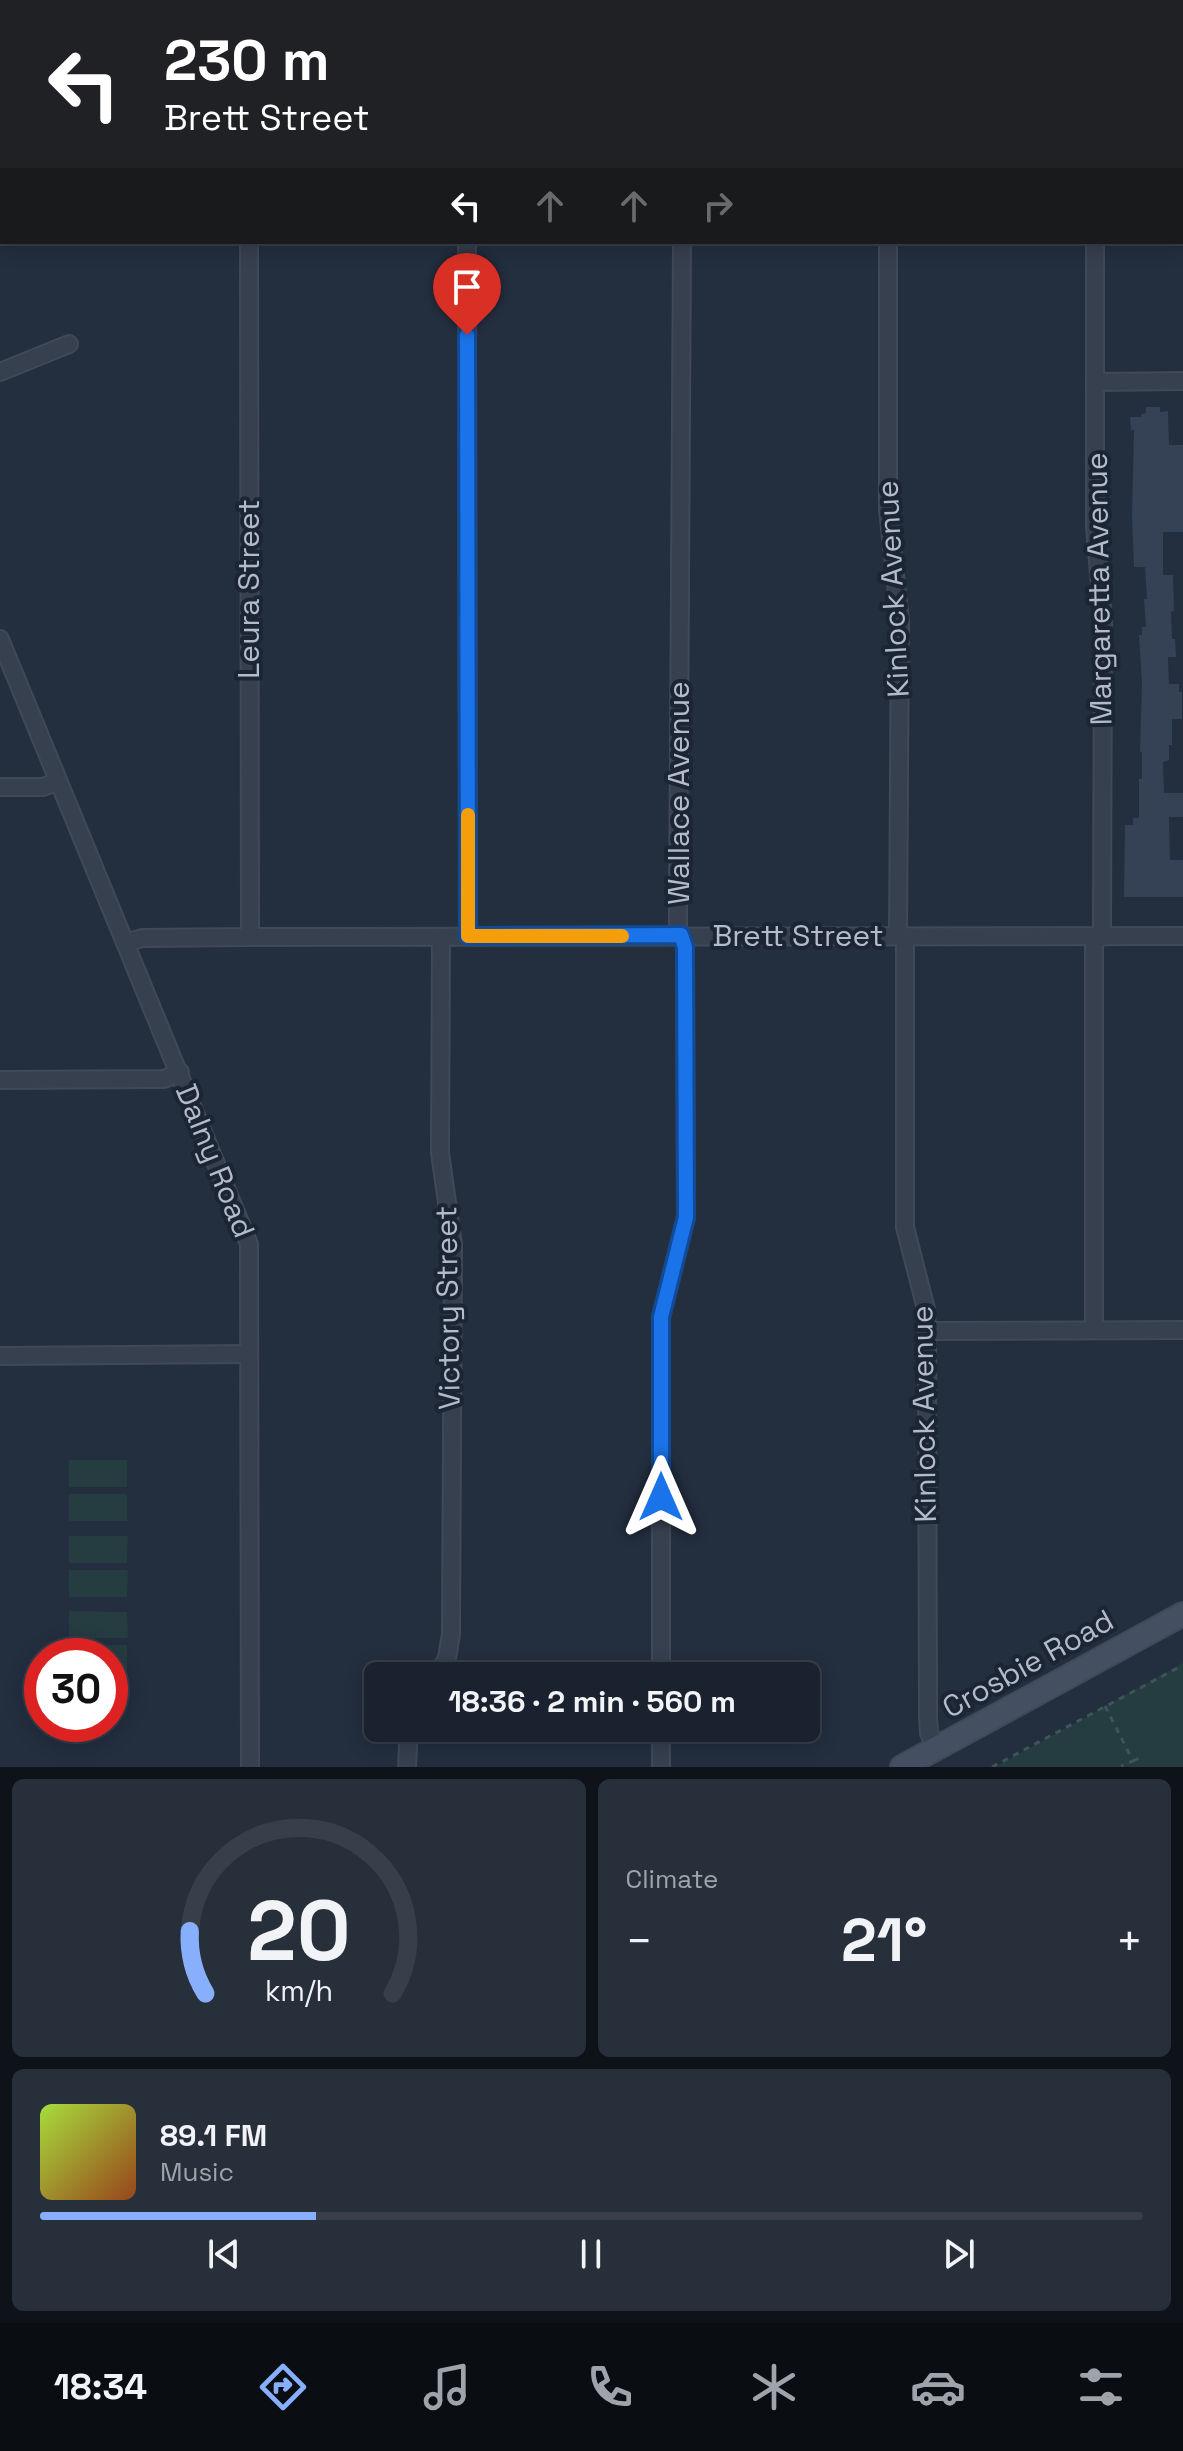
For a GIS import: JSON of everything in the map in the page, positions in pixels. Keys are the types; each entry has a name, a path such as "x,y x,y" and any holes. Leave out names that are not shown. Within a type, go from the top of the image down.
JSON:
{"street":[{"name":"Leura Street","path":"249,244 250,937"},
{"path":"467,244 468,936"},
{"name":"Wallace Avenue","path":"661,1662 661,1317 686,1217 685,947 678,927 682,244"},
{"name":"Kinlock Avenue","path":"888,244 888,510 900,621 905,1227 926,1309 928,1717 929,1733 936,1748"},
{"name":"Margaretta Avenue","path":"1094,1330 1103,621 1095,526 1095,244"},
{"path":"0,372 69,344"},
{"path":"1096,382 1183,381"},
{"name":"Dalny Road","path":"0,639 249,1244 250,1767"},
{"path":"0,787 43,787 58,781"},
{"name":"Brett Street","path":"126,943 137,938 250,937 1183,936"},
{"name":"Victory Street","path":"441,937 440,1153 453,1245 451,1634 445,1662"},
{"path":"0,1080 164,1079 180,1072"},
{"path":"927,1331 1183,1330"},
{"path":"0,1356 249,1354"},
{"name":"Crosbie Road","path":"902,1767 1183,1614"},
{"path":"407,1767 408,1742"},
{"path":"661,1742 661,1767"}],"path":[{"path":"992,1767 1183,1665"},
{"path":"1105,1706 1133,1761"},
{"path":"1121,1766 1143,1756"}],"green space":[{"path":"69,1460 127,1460 127,1487 69,1487"},
{"path":"69,1494 127,1494 127,1521 69,1521"},
{"path":"69,1536 128,1536 127,1563 69,1563"},
{"path":"69,1570 128,1570 127,1597 69,1597"},
{"path":"69,1611 127,1612 128,1638 69,1638"},
{"path":"1183,1663 1183,1767 995,1767"}],"building":[{"path":"1146,407 1160,407 1160,412 1168,411 1169,445 1183,445 1183,532 1163,532 1163,575 1173,575 1174,611 1171,612 1176,657 1168,657 1169,684 1179,684 1179,692 1182,692 1182,719 1172,719 1169,760 1163,762 1164,793 1183,793 1183,817 1169,817 1170,860 1183,860 1183,897 1124,897 1125,825 1133,825 1133,818 1139,818 1142,682 1139,635 1142,635 1142,627 1146,627 1144,599 1147,599 1145,567 1134,567 1134,430 1131,430 1130,417 1141,417 1146,413"}],"slow traffic":[{"path":"468,815 468,936 622,936"}],"route":[{"path":"467,335 468,936 681,935 685,947 686,1217 661,1317 661,1497"}]}
